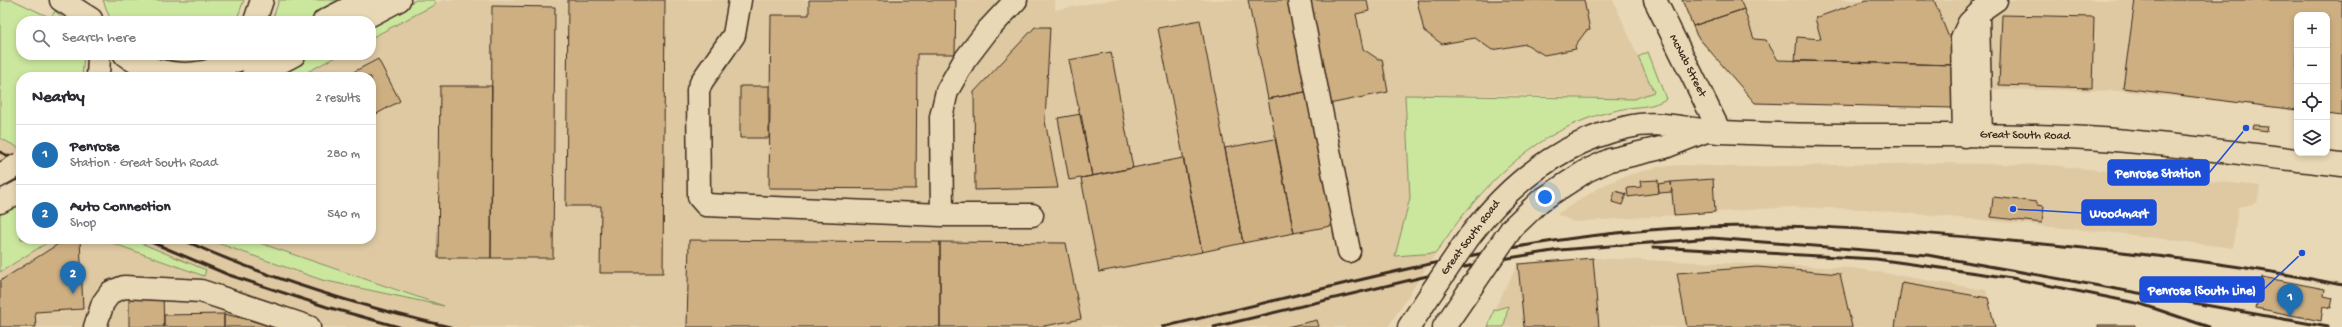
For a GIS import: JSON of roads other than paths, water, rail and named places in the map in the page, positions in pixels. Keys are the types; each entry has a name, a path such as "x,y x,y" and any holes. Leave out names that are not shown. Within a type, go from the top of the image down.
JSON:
{"main road":[{"path":"61,0 90,13"},
{"path":"257,16 262,0"},
{"path":"334,16 365,0"},
{"path":"369,16 399,0"},
{"path":"740,0 732,40 702,80 698,90 699,197 706,205 942,215 1032,215"},
{"path":"942,215 941,117 947,91 964,61 986,31 1016,0"},
{"path":"1299,0 1349,251"},
{"name":"McNab Street","path":"1655,0 1713,131"},
{"path":"1973,136 1962,38 1969,23 1978,17 1983,9 1996,0"},
{"path":"98,72 99,60"},
{"path":"134,60 157,71 173,72"},
{"path":"194,72 244,60"},
{"path":"262,72 284,60"},
{"name":"Great South Road","path":"1409,327 1469,237 1485,216 1514,185 1558,154 1590,138 1629,126 1658,123 1713,131 2119,140 2342,165"},
{"name":"Great South Road","path":"1447,324 1512,228 1540,201 1586,171 1610,160 1664,147 1713,131"},
{"path":"0,175 16,166"},
{"path":"0,202 16,194"},
{"path":"95,327 103,303 111,292 124,287 201,291 309,327"}],"railway":[{"path":"0,152 16,160"},
{"path":"0,170 16,178"},
{"path":"1162,327 1375,276 1482,253 1590,236 1644,230 1698,227 1806,227 1914,232 2182,259 2262,270 2342,285"},
{"path":"1214,327 1490,261 1559,250 1712,238 1927,255 2328,327"},
{"path":"156,244 229,275 327,307 399,327"},
{"path":"192,244 246,266 313,290 382,310 450,327"},
{"path":"1653,247 1876,259 2012,278 2141,304 2209,327"}],"place":[{"name":"Penrose Station","path":"2246,128"},
{"name":"Woodmart","path":"2013,209"},
{"name":"Penrose (South Line)","path":"2302,253"},
{"name":"Auto Connection","path":"73,294"},
{"name":"Penrose","path":"2290,317"}]}
